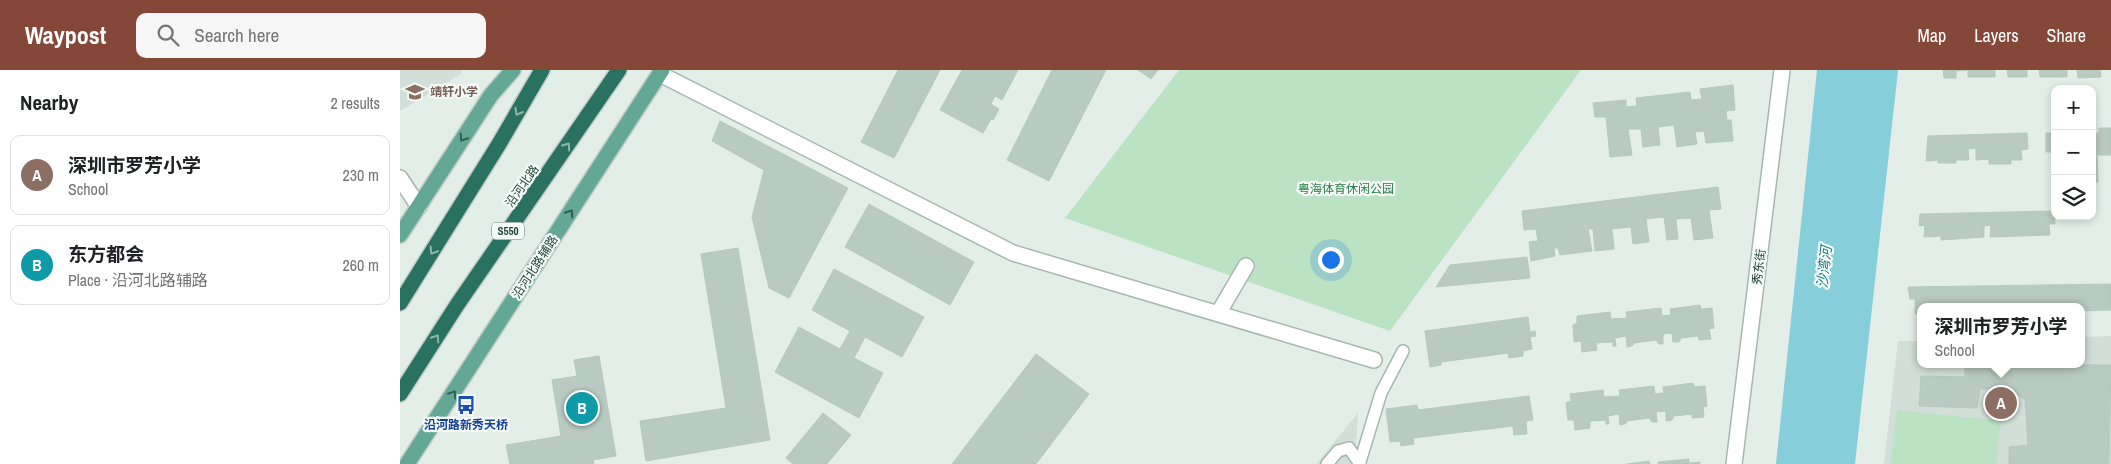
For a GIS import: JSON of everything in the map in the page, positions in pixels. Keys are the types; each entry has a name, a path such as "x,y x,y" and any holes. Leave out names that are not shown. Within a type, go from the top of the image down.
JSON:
{"highway":[{"path":"400,303 500,144 542,70"},
{"name":"沿河北路","path":"400,394 457,305 619,70"}],"main road":[{"path":"400,235 491,95 513,70"},
{"name":"沿河北路辅路","path":"407,464 661,72"}],"street":[{"name":"秀东街","path":"1734,464 1782,70"},
{"path":"661,72 1013,253 1219,312 1374,360"},
{"path":"400,178 418,207"},
{"path":"1219,312 1246,266"}],"lane":[{"path":"1360,463 1381,393 1403,351"},
{"path":"1327,464 1338,451 1349,448 1360,463"}],"shaded area":[{"name":"靖轩小学","path":"400,70 461,70 461,74 400,111"},
{"path":"2111,336 2111,464 1884,464 1898,341 1917,341 1917,368 2085,368 2085,337"},
{"path":"1358,413 1355,464 1316,464"}],"green space":[{"name":"粤海体育休闲公园","path":"1179,70 1581,70 1390,331 1065,218"},
{"path":"1897,410 2001,421 1996,464 1891,464"}],"water":[{"name":"沙湾河","path":"1817,70 1898,70 1855,464 1776,464"}],"building":[{"path":"898,70 940,70 894,158 861,142"},
{"path":"962,70 1018,70 1002,100 995,96 991,104 999,109 983,133 940,110"},
{"path":"1052,70 1106,70 1049,181 1007,160"},
{"path":"1138,70 1158,70 1151,79"},
{"path":"1943,70 1968,70 1956,71 1956,78 1944,78"},
{"path":"1968,70 1995,70 1995,77 1968,77"},
{"path":"2007,70 2027,70 2027,77 2008,77"},
{"path":"2039,70 2067,70 2067,77 2040,77"},
{"path":"2077,70 2100,70 2101,77 2078,78"},
{"path":"1733,85 1735,110 1726,111 1727,120 1731,120 1733,141 1706,143 1704,131 1695,132 1697,144 1677,147 1674,125 1658,127 1660,145 1643,147 1641,129 1628,129 1632,155 1610,157 1606,117 1595,117 1593,103 1626,100 1626,107 1637,106 1636,98 1690,92 1691,100 1702,99 1700,89"},
{"path":"720,121 848,188 789,298 769,288 752,217 764,170 712,141"},
{"path":"2099,128 2111,128 2111,155 2097,155 2098,182 2096,182 2096,133 2099,133"},
{"path":"2027,133 2028,149 2021,150 2022,160 2011,160 2011,164 1989,164 1989,159 1976,160 1976,148 1968,149 1969,160 1956,160 1956,163 1938,163 1938,160 1926,161 1928,136"},
{"path":"2046,133 2051,133 2051,152 2046,152"},
{"path":"1718,187 1721,209 1709,210 1713,238 1694,240 1691,218 1676,219 1678,239 1667,240 1664,217 1646,219 1649,242 1633,244 1631,227 1612,229 1614,249 1595,251 1593,229 1588,229 1592,251 1560,255 1558,248 1554,248 1555,256 1531,261 1529,242 1538,241 1536,229 1524,230 1522,211"},
{"path":"869,204 974,262 950,305 845,247"},
{"path":"2051,211 2051,220 2055,220 2055,224 2049,224 2050,235 1990,237 1991,225 1984,226 1984,237 1941,240 1941,236 1924,237 1925,225 1919,226 1920,214"},
{"path":"738,248 770,440 646,461 640,421 726,408 701,254"},
{"path":"1527,257 1530,278 1436,287 1450,265"},
{"path":"834,269 924,317 902,357 865,337 854,358 883,373 859,418 775,372 799,327 840,349 850,331 812,310"},
{"path":"2111,284 2111,310 2085,311 2085,303 1917,303 1917,314 1915,314 1915,299 1910,299 1908,287"},
{"path":"1700,305 1701,309 1712,308 1714,328 1709,329 1711,339 1699,340 1698,336 1681,338 1679,342 1673,342 1672,333 1663,334 1663,344 1659,344 1656,340 1634,343 1632,346 1627,347 1626,336 1615,338 1616,346 1613,346 1613,342 1596,343 1597,350 1582,352 1581,341 1574,342 1573,325 1577,323 1577,316 1610,312 1611,319 1627,318 1626,312 1661,308 1662,316 1671,315 1670,309"},
{"path":"1528,317 1530,332 1535,331 1536,336 1530,337 1532,349 1523,351 1523,356 1509,358 1508,353 1441,362 1441,365 1430,367 1425,331"},
{"path":"1036,354 1089,394 1036,464 952,464"},
{"path":"599,356 616,456 593,460 594,464 510,464 506,445 561,436 552,380 577,376 574,360"},
{"path":"2085,365 2111,365 2109,464 2009,464 2009,447 2028,445 2025,400 2010,389 1980,389 1977,408 1919,406 1921,376 1965,377 1965,368 2085,368"},
{"path":"1693,383 1694,387 1705,386 1707,406 1703,407 1704,417 1692,418 1692,414 1674,416 1672,420 1666,421 1666,411 1656,412 1657,422 1652,422 1649,418 1627,421 1625,424 1620,425 1619,414 1608,416 1609,424 1606,424 1606,420 1590,421 1590,428 1575,430 1574,420 1568,420 1566,403 1571,401 1570,394 1603,390 1604,397 1620,396 1619,390 1654,386 1655,394 1664,393 1663,387"},
{"path":"1529,396 1533,420 1526,421 1527,434 1514,435 1513,426 1413,438 1414,444 1401,446 1400,441 1390,442 1386,409 1417,405 1418,410"},
{"path":"823,413 851,435 827,464 793,464 786,458"},
{"path":"1689,459 1689,463 1700,462 1700,464 1658,464 1658,462"},
{"path":"1649,461 1650,464 1627,464"}],"place":[{"name":"靖轩小学","path":"415,92"},
{"name":"深圳市罗芳小学","path":"2001,403"},
{"name":"沿河路新秀天桥","path":"466,405"},
{"name":"东方都会","path":"582,408"}]}
